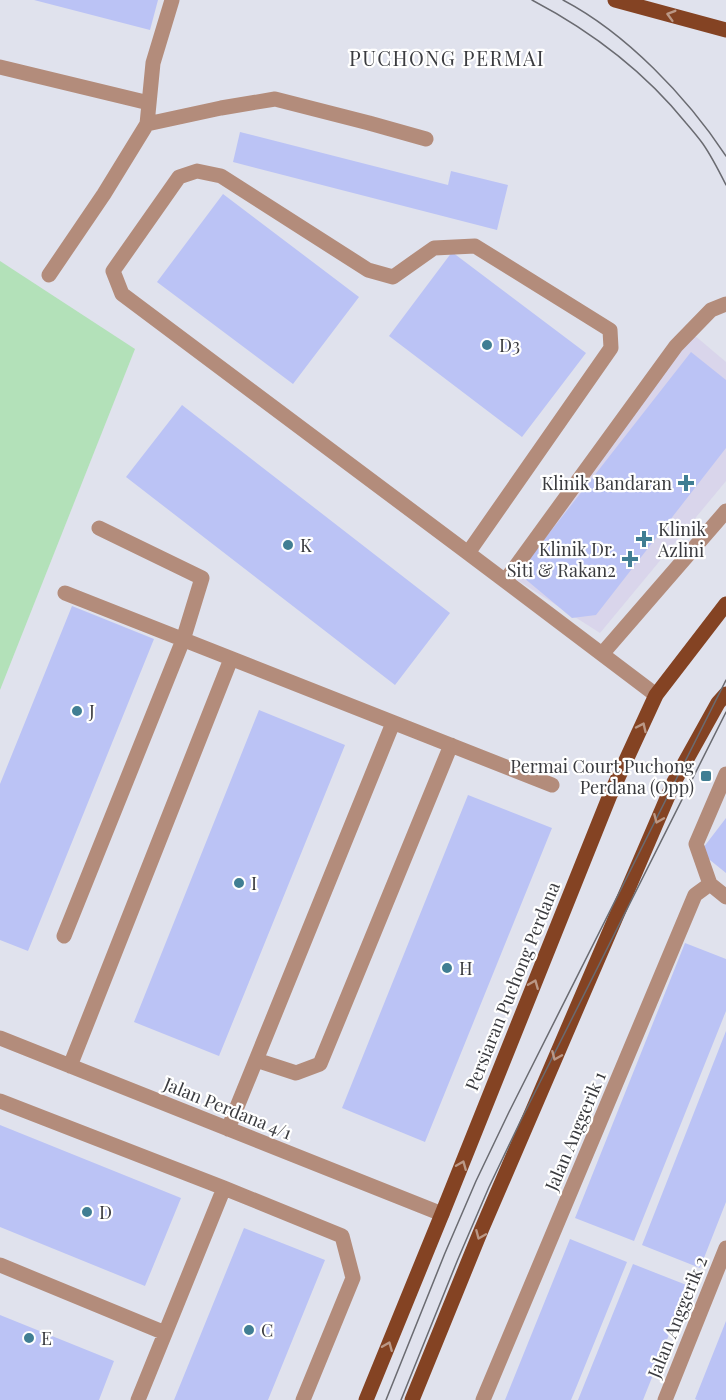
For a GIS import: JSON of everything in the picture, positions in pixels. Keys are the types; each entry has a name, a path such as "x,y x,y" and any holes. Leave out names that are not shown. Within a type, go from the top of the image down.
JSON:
{"main road":[{"path":"615,0 726,30"},
{"name":"Persiaran Puchong Perdana","path":"366,1400 610,795 656,695 726,604"},
{"path":"412,1400 480,1233 674,782 718,703 726,694"}],"street":[{"path":"49,275 104,194 147,124 153,63 172,0"},
{"path":"0,68 149,103"},
{"path":"147,124 274,99 426,139"},
{"path":"468,553 611,348 610,330 475,246 434,248 393,277 368,270 220,176 197,171 179,177 113,271 122,294 656,695"},
{"path":"505,581 676,346 711,310 726,304"},
{"path":"602,654 726,511"},
{"path":"64,936 183,640 202,578 99,528"},
{"path":"65,593 552,785"},
{"path":"70,1066 231,659"},
{"path":"228,1129 393,723"},
{"path":"256,1060 296,1073 320,1064 451,745"},
{"path":"726,774 696,844 710,884 726,897"},
{"name":"Jalan Anggerik 1","path":"483,1400 695,895 710,884"},
{"name":"Jalan Perdana 4/1","path":"0,1038 442,1214"},
{"path":"0,1101 342,1236 353,1278 303,1400"},
{"path":"138,1400 224,1188"},
{"name":"Jalan Anggerik 2","path":"665,1400 726,1248"},
{"path":"0,1265 165,1333"}],"shaded area":[{"path":"694,335 726,362 726,481 600,633 514,578 679,352"}],"green space":[{"path":"0,261 135,349 0,690"}],"building":[{"path":"34,0 158,0 150,30"},
{"path":"240,132 448,185 451,171 508,185 497,230 233,162"},
{"path":"223,194 359,297 293,384 157,282"},
{"name":"D3","path":"452,252 586,353 522,437 389,336"},
{"path":"691,352 726,380 726,448 596,615 572,618 518,573"},
{"name":"K","path":"182,405 450,613 395,685 126,477"},
{"name":"J","path":"72,606 154,639 28,951 0,940 0,784"},
{"name":"I","path":"259,710 345,745 219,1056 134,1022"},
{"name":"H","path":"468,795 552,828 425,1142 342,1108"},
{"path":"726,818 726,873 700,852"},
{"path":"685,943 726,959 726,1011 634,1241 575,1218"},
{"path":"726,1031 726,1202 700,1268 642,1245"},
{"name":"D","path":"0,1125 181,1198 145,1286 0,1227"},
{"name":"C","path":"244,1228 325,1260 268,1400 174,1400"},
{"path":"570,1239 627,1262 571,1400 505,1400"},
{"path":"633,1264 689,1286 643,1400 578,1400"},
{"name":"E","path":"0,1315 114,1361 99,1400 0,1400"},
{"path":"726,1321 726,1400 697,1400 695,1399"}],"tram line":[{"path":"532,0 596,39 653,86 701,141 726,185"},
{"path":"563,0 610,30 654,68 693,111 726,156"},
{"path":"386,1400 476,1181 726,680"},
{"path":"401,1400 489,1187 726,712"}],"place":[{"name":"D3","path":"487,345"},
{"name":"Klinik Bandaran","path":"686,483"},
{"name":"Klinik Azlini","path":"644,539"},
{"name":"K","path":"288,545"},
{"name":"Klinik Dr. Siti & Rakan2","path":"630,559"},
{"name":"J","path":"77,711"},
{"name":"Permai Court Puchong Perdana (Opp)","path":"706,776"},
{"name":"I","path":"239,883"},
{"name":"H","path":"447,968"},
{"name":"D","path":"87,1212"},
{"name":"C","path":"249,1330"},
{"name":"E","path":"29,1338"}],"district":[{"name":"PUCHONG PERMAI","path":"447,57"}]}
